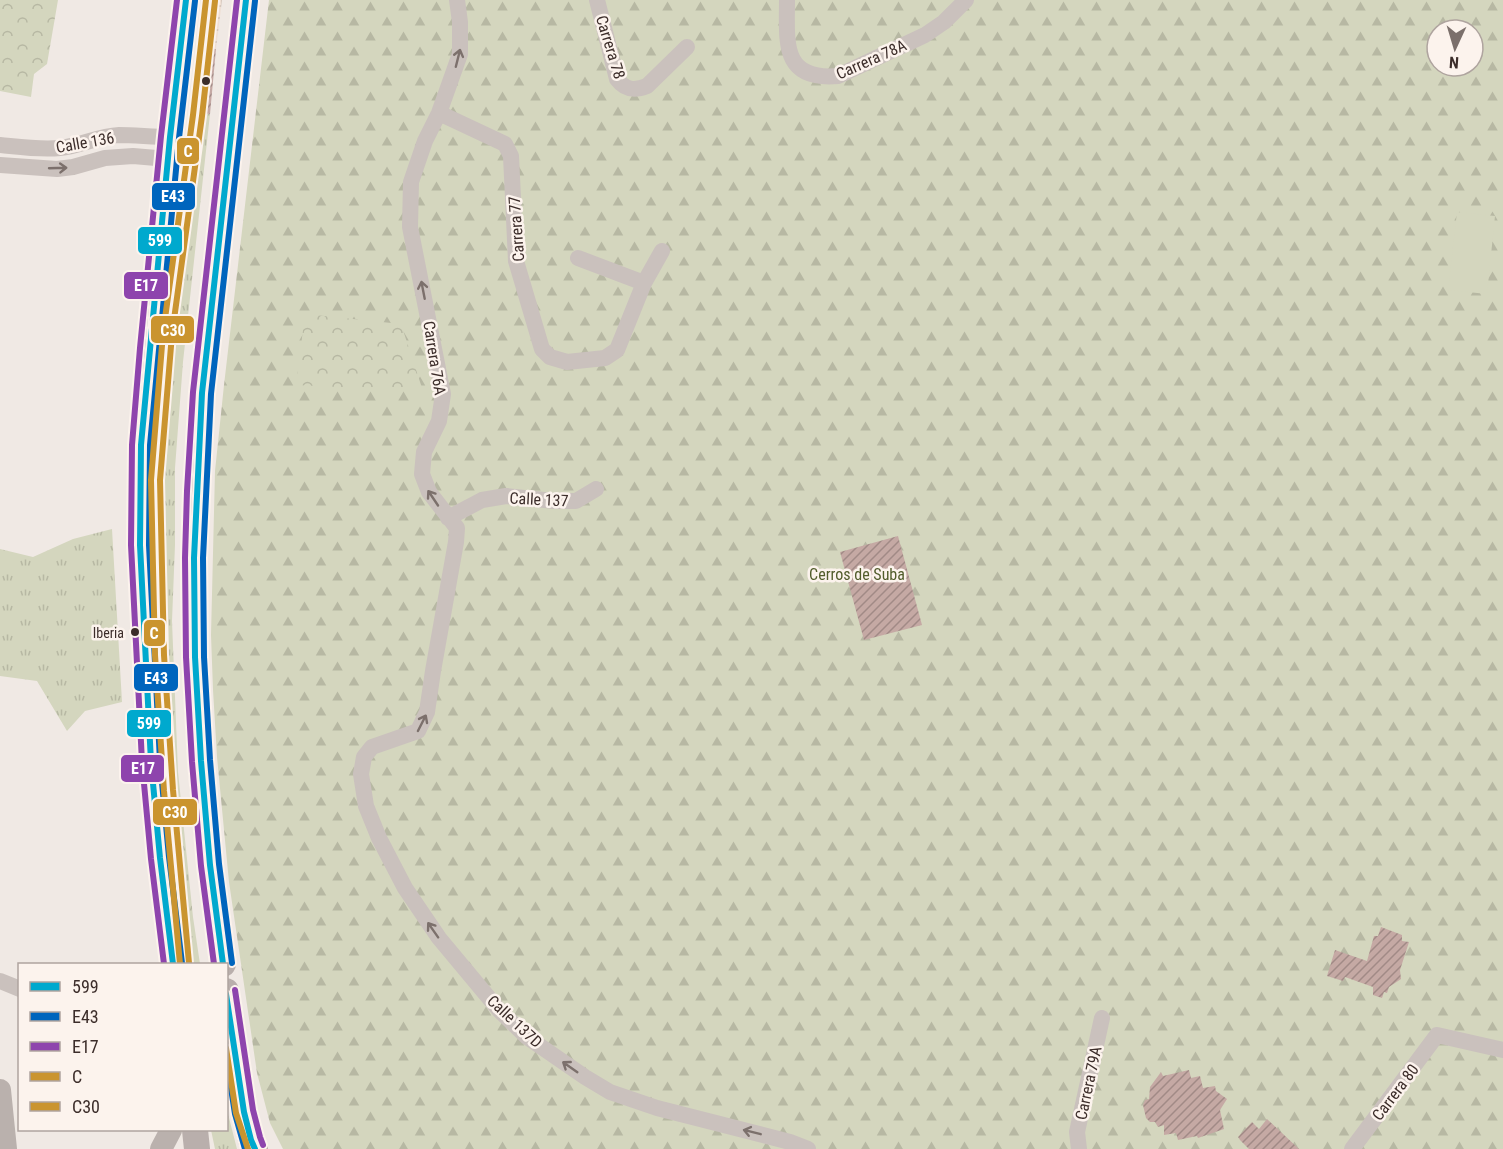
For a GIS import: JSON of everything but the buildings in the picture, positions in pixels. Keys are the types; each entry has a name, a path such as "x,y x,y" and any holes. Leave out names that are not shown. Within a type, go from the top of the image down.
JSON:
{"main road":[{"path":"173,963 151,762 140,545 141,445 169,148 186,0"},
{"path":"223,963 210,864 201,759 195,655 195,575 202,393 246,0"},
{"path":"228,1005 243,1112 255,1149"},
{"path":"0,1090 6,1149"},
{"path":"161,1149 170,1131"},
{"path":"195,1131 197,1149"}],"street":[{"name":"Carrera 76A","path":"372,747 418,731 427,712 456,542 457,528 429,492 422,474 424,452 439,422 443,394 410,227 411,182 460,54 460,21 457,0"},
{"name":"Carrera 78","path":"597,0 617,79 629,90 647,86 687,47"},
{"name":"Carrera 78A","path":"787,0 788,45 794,62 805,73 823,78 838,76 925,35 944,22 966,0"},
{"name":"Carrera 77","path":"439,113 505,144 511,156 516,261 542,349 550,357 567,362 605,358 617,350 644,283"},
{"name":"Calle 136","path":"0,145 23,148 59,148 119,135 169,148"},
{"path":"20,167 23,148"},
{"name":"Calle 136","path":"0,165 57,169 169,148"},
{"path":"578,258 644,283 662,251"},
{"name":"Calle 137","path":"448,518 482,500 506,496 576,501 596,489"},
{"name":"Calle 137D","path":"372,747 364,757 361,774 366,806 379,838 405,888 443,943 499,1010 527,1037 610,1092 657,1108 790,1142 808,1149"},
{"path":"0,981 18,988"},
{"name":"Carrera 79A","path":"1079,1149 1077,1131 1102,1018"},
{"name":"Carrera 80","path":"1352,1149 1437,1035 1503,1050"}],"green space":[{"path":"0,0 58,0 47,64 34,74 31,97 0,91"},
{"name":"Cerros de Suba","path":"269,0 1503,0 1503,1149 283,1149 270,1123 257,1073 229,882 217,757 211,635 215,471"},
{"path":"199,113 210,114 183,362 175,468 172,621 178,772 200,963 186,963 173,852 162,713 155,498 169,338"},
{"path":"1457,212 1495,216 1487,294 1448,290"},
{"path":"305,314 401,324 423,391 296,385"},
{"path":"112,529 122,702 85,711 67,731 37,681 0,676 0,549 33,557 73,539"},
{"path":"228,1114 237,1149 215,1149 211,1131 228,1131"}],"shaded area":[{"path":"211,0 222,0 216,49 205,48"}],"transit line":[{"name":"E17","path":"164,963 142,762 131,545 132,445 161,136 177,0"},
{"name":"599","path":"173,963 151,762 140,545 141,445 170,137 186,0"},
{"name":"C","path":"180,963 164,791 155,655 151,480 163,333 193,115 206,0"},
{"name":"E17","path":"214,963 201,866 192,762 186,657 185,558 193,392 237,0"},
{"name":"599","path":"223,963 210,865 201,761 195,657 194,558 202,393 246,0"},
{"name":"E43","path":"182,963 160,761 149,545 150,445 179,138 195,1"},
{"name":"C30","path":"189,963 173,790 164,655 160,480 172,334 202,116 215,1"},
{"name":"E43","path":"232,963 219,864 210,760 204,657 203,558 211,394 255,1"},
{"name":"E17","path":"235,990 253,1110 263,1145"},
{"name":"599","path":"228,1007 244,1112 255,1149"},
{"name":"C","path":"228,1061 236,1113 248,1149"},
{"name":"E43","path":"228,1069 235,1114 245,1149"}],"place":[{"name":"Iberia","path":"135,632"}]}
